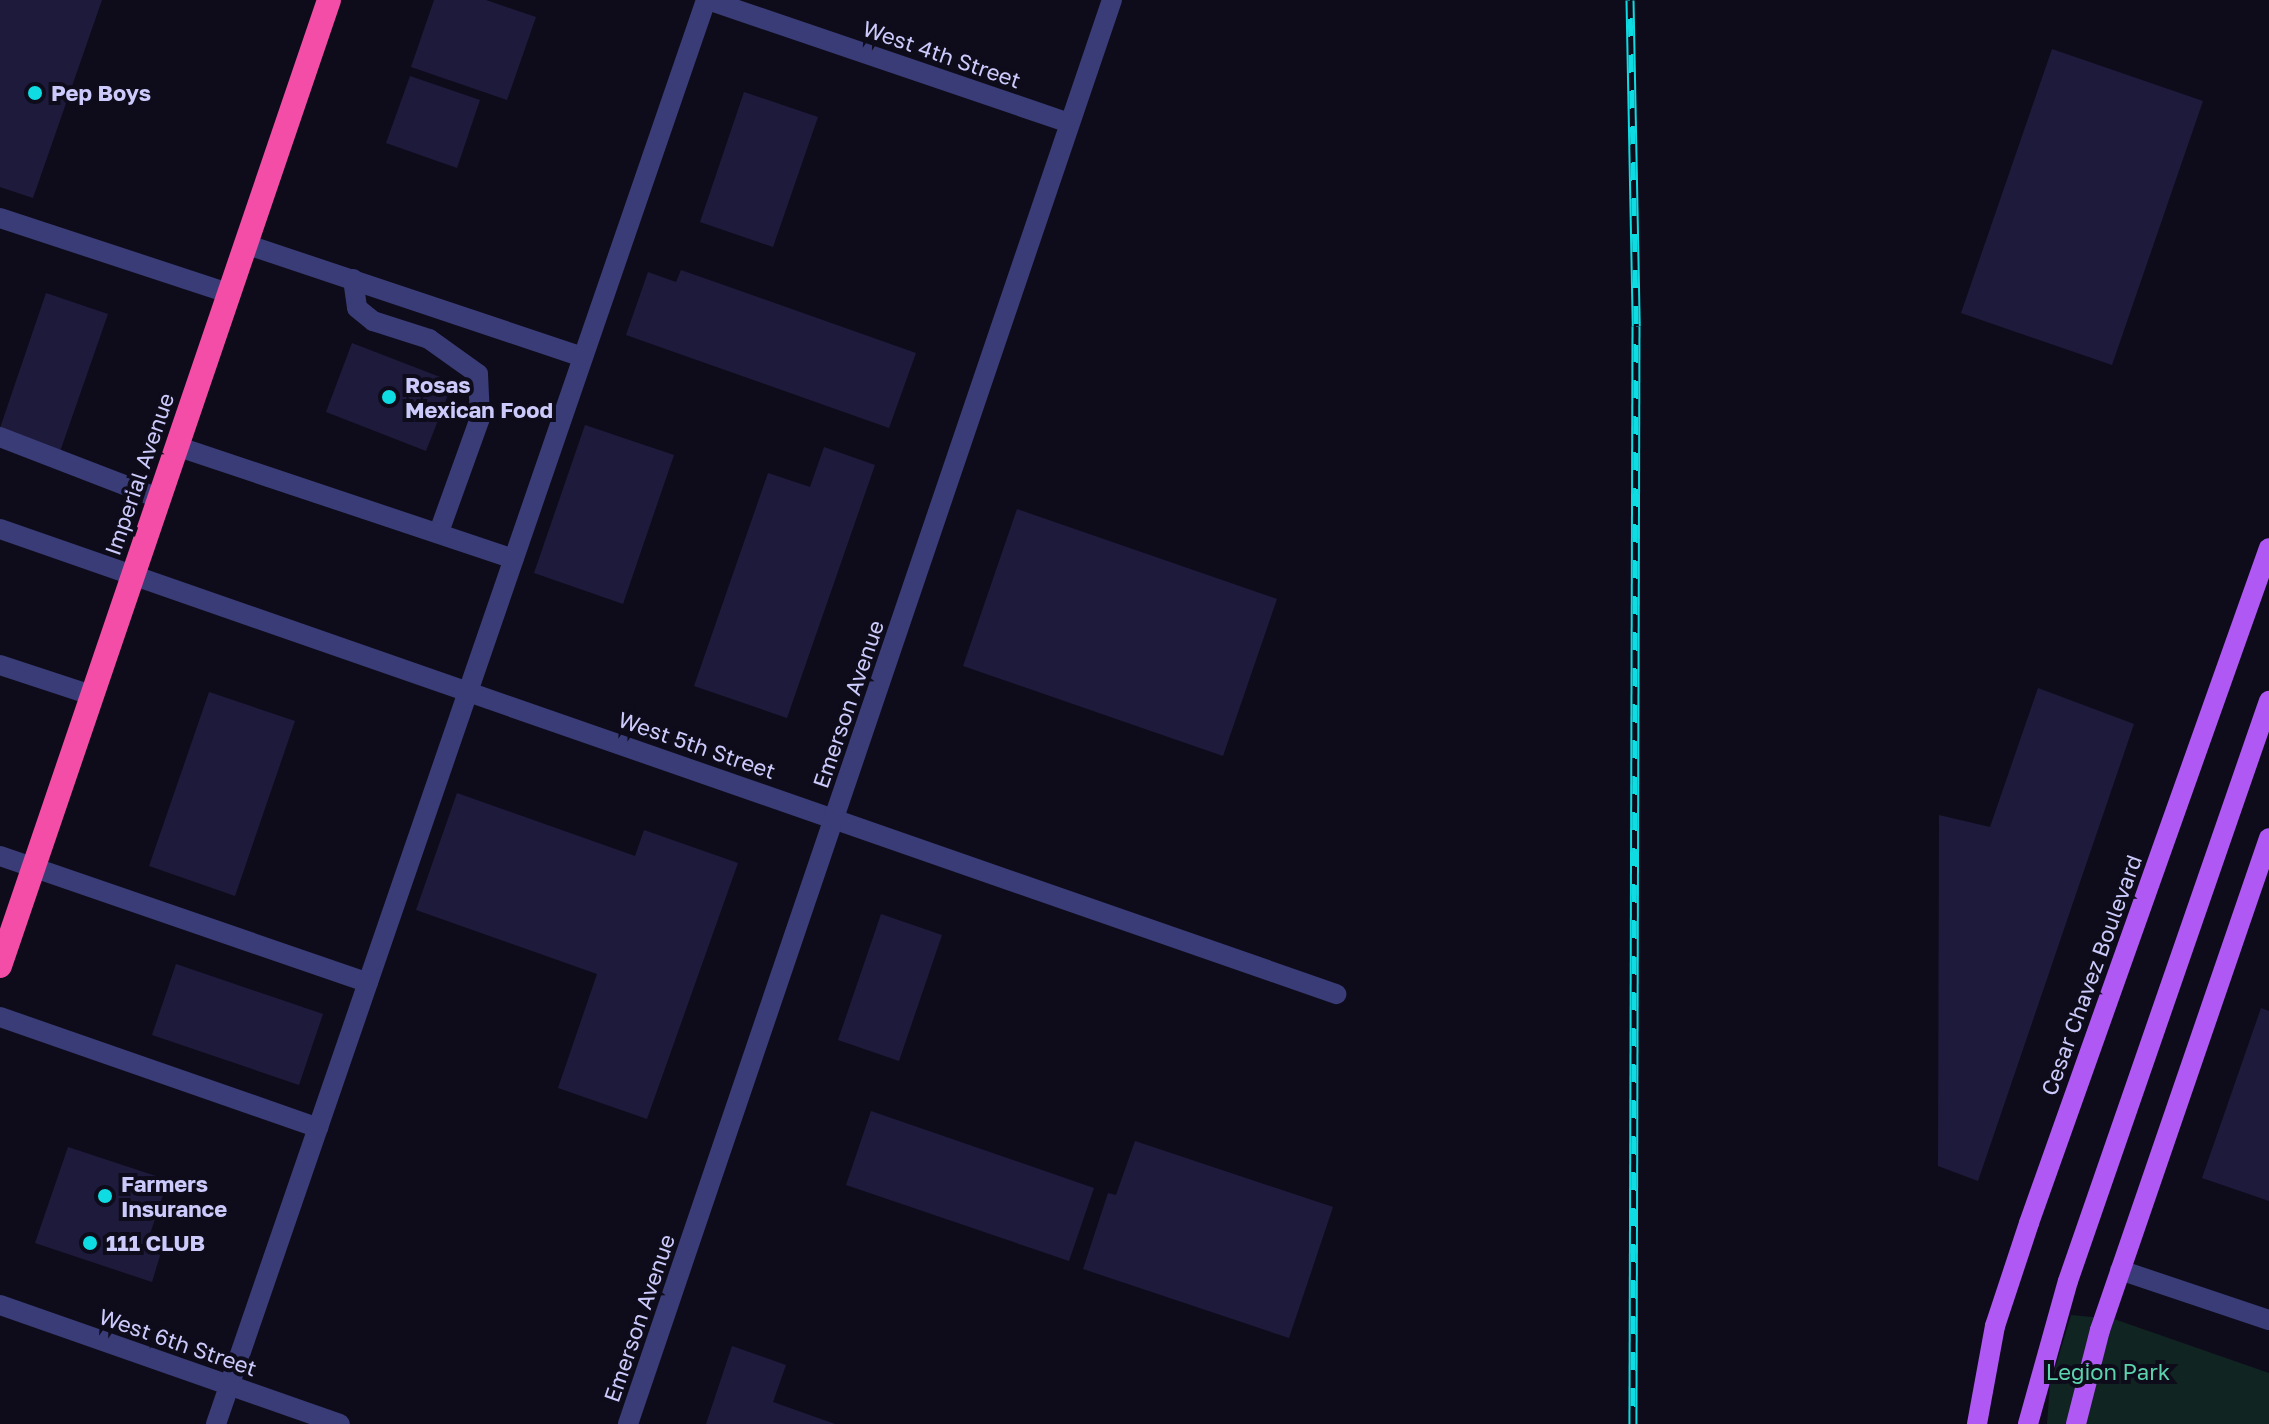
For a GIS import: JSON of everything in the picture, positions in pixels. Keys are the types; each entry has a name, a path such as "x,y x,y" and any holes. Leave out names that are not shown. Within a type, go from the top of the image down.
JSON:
{"highway":[{"name":"Imperial Avenue","path":"0,966 329,0"}],"main road":[{"name":"Cesar Chavez Boulevard","path":"1977,1424 1995,1326 2029,1223 2269,548"},
{"path":"2028,1424 2068,1281 2269,701"},
{"path":"2076,1424 2120,1270 2269,838"}],"street":[{"path":"216,1424 707,0"},
{"name":"West 4th Street","path":"707,0 1070,123"},
{"name":"Emerson Avenue","path":"628,1424 1112,0"},
{"path":"0,218 228,293"},
{"path":"245,244 583,357"},
{"path":"353,279 357,308 373,321 429,339 478,374 480,418 439,532"},
{"path":"0,437 158,498"},
{"path":"176,446 514,559"},
{"name":"West 5th Street","path":"0,529 1336,994"},
{"path":"0,665 91,695"},
{"path":"0,856 368,983"},
{"path":"0,1017 318,1128"},
{"path":"2120,1270 2269,1320"},
{"name":"West 6th Street","path":"0,1305 340,1424"}],"green space":[{"name":"Legion Park","path":"2071,1315 2114,1319 2269,1373 2269,1424 2047,1424 2050,1385"}],"building":[{"name":"Pep Boys","path":"0,0 102,0 33,198 0,187"},
{"path":"434,0 486,0 536,17 507,100 411,67"},
{"path":"2052,49 2203,101 2112,365 1961,313"},
{"path":"410,76 480,100 457,168 386,143"},
{"path":"744,92 818,117 773,247 700,222"},
{"path":"681,270 916,353 889,428 626,335 648,272 676,282"},
{"path":"46,293 108,314 55,466 0,428"},
{"name":"Rosas Mexican Food","path":"352,343 453,382 426,451 326,412"},
{"path":"585,425 674,455 623,604 534,573"},
{"path":"824,447 875,465 787,718 694,686 768,473 810,487"},
{"path":"1017,509 1277,599 1223,756 963,666"},
{"path":"2038,688 2134,724 1978,1181 1938,1166 1939,815 1990,827"},
{"path":"209,692 295,721 235,896 149,866"},
{"path":"457,793 635,856 644,830 738,863 647,1119 558,1088 597,974 416,910"},
{"path":"881,914 942,935 899,1061 838,1040"},
{"path":"176,964 323,1014 299,1085 152,1035"},
{"path":"2261,1008 2269,1011 2269,1201 2202,1178"},
{"path":"871,1111 1094,1188 1069,1261 846,1185"},
{"path":"1135,1141 1333,1207 1289,1338 1083,1269 1108,1193 1116,1195"},
{"path":"68,1147 168,1180 147,1243 162,1249 152,1282 35,1243"},
{"path":"732,1346 786,1365 773,1402 835,1424 706,1424"}],"railway":[{"path":"1630,0 1636,326 1633,1424"}],"place":[{"name":"Pep Boys","path":"35,93"},
{"name":"Rosas Mexican Food","path":"389,397"},
{"name":"Farmers Insurance","path":"105,1196"},
{"name":"111 CLUB","path":"90,1243"}]}
